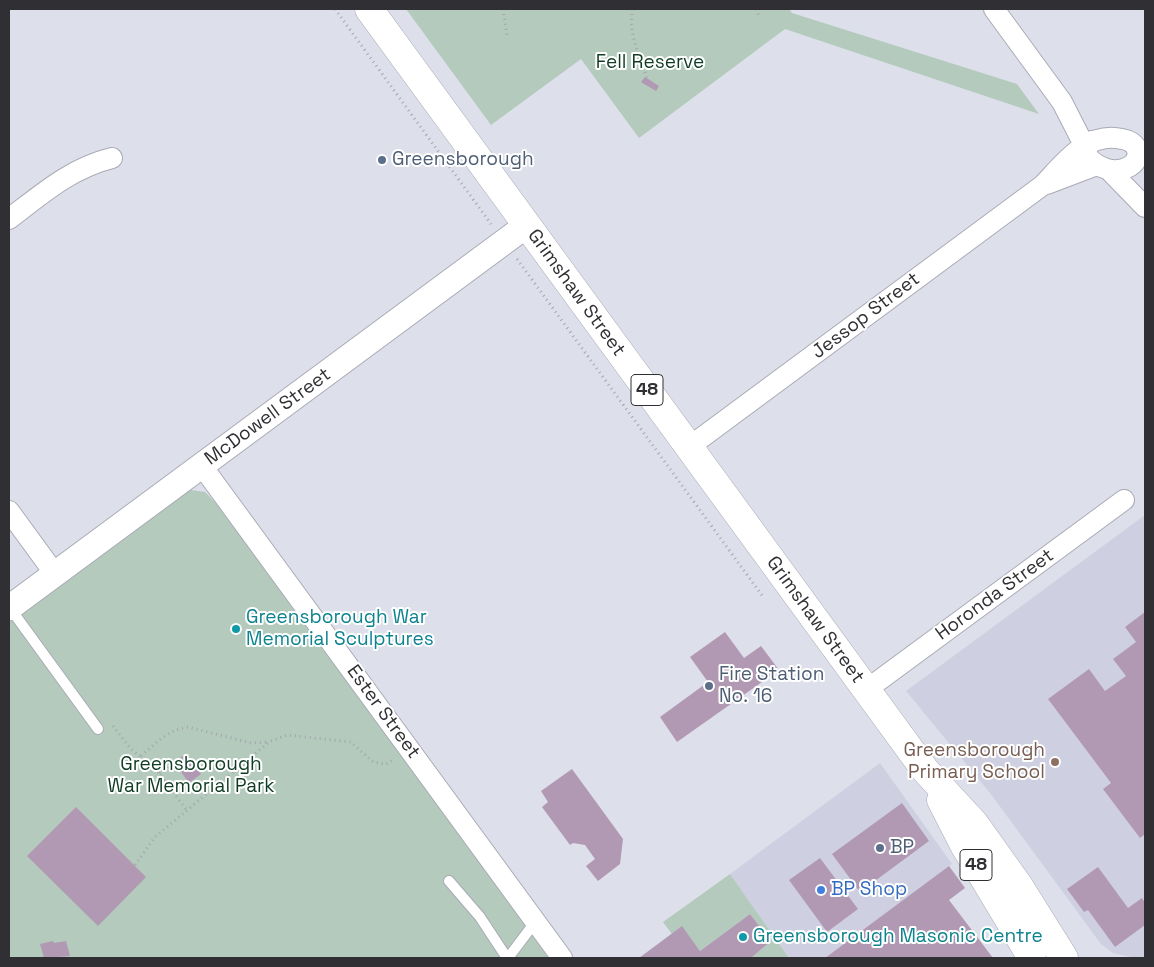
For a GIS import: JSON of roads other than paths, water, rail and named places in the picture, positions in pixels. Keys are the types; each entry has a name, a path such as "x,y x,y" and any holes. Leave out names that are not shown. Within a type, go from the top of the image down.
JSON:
{"main road":[{"name":"Grimshaw Street","path":"369,9 925,770 974,823 1019,886 1064,958"},
{"name":"Grimshaw Street","path":"925,770 964,845 1032,958"},
{"path":"1043,926 1080,958"}],"street":[{"path":"994,9 1062,102 1145,207"},
{"name":"Jessop Street","path":"689,447 1043,186 1099,150 1145,137"},
{"path":"1099,150 1135,146 1145,196"},
{"path":"1099,150 1137,161"},
{"path":"9,219 70,173 85,166 112,158"},
{"name":"McDowell Street","path":"9,607 527,225"},
{"name":"Ester Street","path":"202,466 562,958"},
{"name":"Horonda Street","path":"866,690 1124,500"},
{"path":"9,511 55,574"}],"lane":[{"path":"9,607 98,729"},
{"path":"449,881 480,917 507,958 536,922"}],"place":[{"name":"Greensborough","path":"382,160"},
{"name":"Greensborough War Memorial Sculptures","path":"236,629"},
{"name":"Fire Station No. 16","path":"709,686"},
{"name":"Greensborough Primary School","path":"1055,762"},
{"name":"BP","path":"880,848"},
{"name":"BP Shop","path":"821,890"},
{"name":"Greensborough Masonic Centre","path":"743,937"}],"park label":[{"name":"Fell Reserve","path":"650,63"},
{"name":"Greensborough War Memorial Park","path":"191,776"}]}
